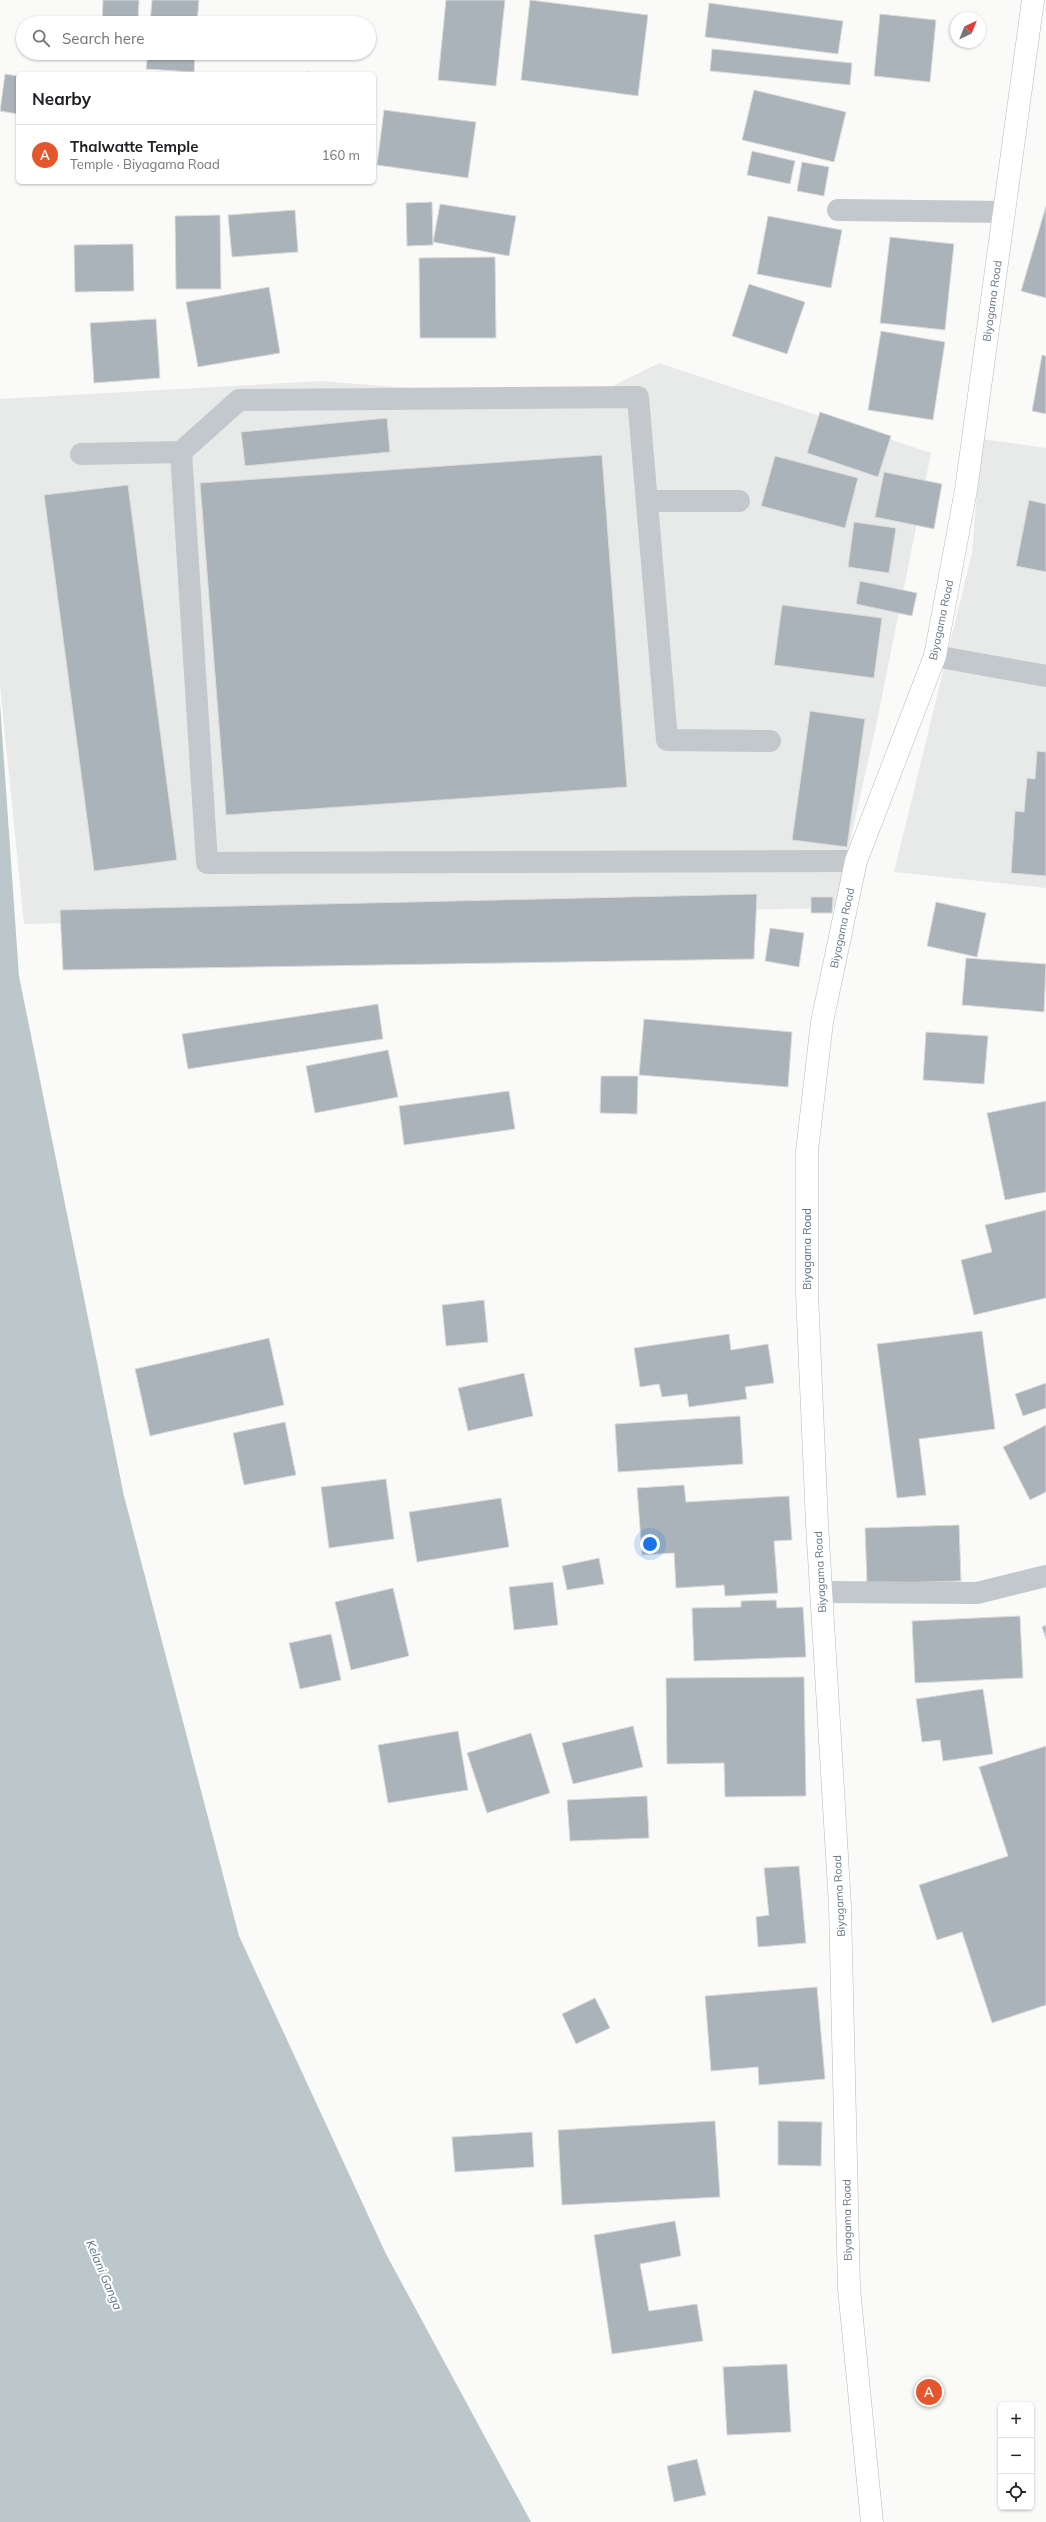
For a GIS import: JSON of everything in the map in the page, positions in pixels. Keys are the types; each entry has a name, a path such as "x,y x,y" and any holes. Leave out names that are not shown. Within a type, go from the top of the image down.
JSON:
{"main road":[{"name":"Biyagama Road","path":"872,2522 849,2288 840,1906 821,1592 807,1294 806,1151 822,1022 856,860 935,656 966,490 1033,0"}],"street":[{"path":"838,210 1004,212"},
{"path":"82,454 181,452 239,400 638,397 667,740 770,741"},
{"path":"181,452 207,863 856,860"},
{"path":"647,501 739,501"},
{"path":"935,656 1046,676"},
{"path":"821,1592 977,1593 1046,1576"}],"shaded area":[{"path":"659,363 931,453 876,726 835,908 24,924 0,686 0,399 321,381 580,402"},
{"path":"981,439 1046,448 1046,888 894,872 972,553"}],"water":[{"name":"Kelani Ganga","path":"0,704 19,976 124,1496 239,1936 386,2254 531,2522 0,2522"}],"building":[{"path":"103,0 139,0 138,16 102,16"},
{"path":"152,0 199,0 198,16 151,16"},
{"path":"446,0 505,0 496,86 438,80"},
{"path":"530,0 648,15 638,96 521,80"},
{"path":"709,3 843,21 838,54 705,37"},
{"path":"880,14 936,20 930,82 874,76"},
{"path":"712,49 852,63 850,85 710,71"},
{"path":"147,60 195,60 194,72 146,69"},
{"path":"5,74 16,76 16,114 0,111"},
{"path":"754,90 846,112 834,162 742,140"},
{"path":"384,110 476,122 468,178 377,165"},
{"path":"752,151 795,161 790,184 747,175"},
{"path":"802,162 829,167 824,196 797,191"},
{"path":"432,202 433,245 407,246 406,203"},
{"path":"440,204 516,216 509,256 433,242"},
{"path":"1046,206 1046,298 1021,291"},
{"path":"295,210 298,252 232,257 228,215"},
{"path":"220,215 221,289 176,289 175,216"},
{"path":"768,216 842,230 831,288 757,274"},
{"path":"890,237 954,244 945,330 880,323"},
{"path":"133,244 134,291 75,292 74,245"},
{"path":"495,257 496,338 420,338 419,258"},
{"path":"749,284 805,302 787,354 732,336"},
{"path":"269,287 280,353 198,367 186,302"},
{"path":"156,319 160,378 94,383 90,323"},
{"path":"881,331 945,342 933,420 868,410"},
{"path":"1042,355 1046,356 1046,414 1032,411"},
{"path":"820,412 891,436 878,477 807,453"},
{"path":"387,418 390,452 245,466 241,432"},
{"path":"602,455 627,787 226,815 200,483"},
{"path":"775,456 858,478 845,528 761,506"},
{"path":"884,472 942,484 934,529 875,517"},
{"path":"128,485 177,860 94,871 44,495"},
{"path":"1029,500 1046,504 1046,572 1016,566"},
{"path":"854,522 896,528 889,573 848,567"},
{"path":"860,581 917,593 912,616 856,604"},
{"path":"782,605 882,618 874,678 774,665"},
{"path":"810,711 865,719 847,847 792,840"},
{"path":"1037,751 1046,752 1046,876 1011,873 1015,811 1024,812 1027,778 1035,779"},
{"path":"757,894 754,959 63,970 60,910"},
{"path":"811,897 833,897 832,913 811,913"},
{"path":"936,902 986,913 977,957 927,946"},
{"path":"770,928 804,933 799,967 765,961"},
{"path":"966,958 1046,964 1044,1012 962,1005"},
{"path":"378,1004 383,1039 188,1069 182,1034"},
{"path":"644,1019 792,1032 788,1087 639,1075"},
{"path":"926,1032 988,1036 984,1084 923,1080"},
{"path":"388,1050 398,1097 315,1113 306,1066"},
{"path":"601,1076 638,1076 637,1114 600,1113"},
{"path":"509,1091 515,1129 404,1145 399,1106"},
{"path":"1046,1101 1046,1192 1005,1200 987,1113"},
{"path":"1046,1210 1046,1298 974,1315 961,1260 992,1252 985,1225"},
{"path":"484,1300 488,1342 446,1346 442,1305"},
{"path":"982,1331 995,1429 919,1439 926,1495 897,1498 877,1344"},
{"path":"729,1334 731,1350 768,1344 774,1383 745,1387 747,1399 689,1407 687,1394 662,1397 659,1384 640,1387 634,1348"},
{"path":"269,1338 284,1405 150,1436 135,1369"},
{"path":"524,1373 533,1416 468,1431 458,1388"},
{"path":"1046,1383 1046,1408 1023,1416 1015,1394"},
{"path":"740,1416 743,1464 618,1472 615,1424"},
{"path":"285,1422 296,1475 244,1485 233,1433"},
{"path":"1046,1425 1046,1492 1030,1500 1003,1447"},
{"path":"386,1479 394,1539 329,1548 321,1487"},
{"path":"684,1485 686,1502 789,1496 792,1540 774,1541 778,1593 725,1596 724,1585 676,1588 674,1553 642,1555 637,1488"},
{"path":"501,1498 509,1547 417,1562 409,1512"},
{"path":"959,1525 961,1581 867,1584 865,1528"},
{"path":"599,1558 604,1584 567,1590 562,1566"},
{"path":"553,1582 558,1625 514,1630 509,1587"},
{"path":"393,1588 409,1656 351,1670 335,1602"},
{"path":"776,1600 777,1608 803,1607 806,1657 694,1661 692,1608 741,1607 741,1601"},
{"path":"1020,1616 1023,1678 915,1683 912,1621"},
{"path":"1046,1625 1046,1639 1042,1627"},
{"path":"331,1634 341,1680 300,1689 289,1643"},
{"path":"804,1677 806,1796 725,1797 724,1763 667,1764 666,1678"},
{"path":"983,1689 993,1754 943,1761 940,1740 922,1742 916,1699"},
{"path":"633,1726 643,1767 573,1784 562,1743"},
{"path":"458,1731 468,1790 388,1803 378,1745"},
{"path":"531,1733 550,1793 487,1813 467,1753"},
{"path":"1046,1746 1046,2005 992,2023 962,1932 937,1940 919,1885 1008,1856 979,1767"},
{"path":"647,1796 649,1838 570,1841 567,1800"},
{"path":"799,1866 806,1943 758,1947 756,1917 769,1915 764,1868"},
{"path":"817,1987 825,2079 759,2085 758,2067 711,2071 705,1996"},
{"path":"595,1998 610,2028 576,2044 562,2014"},
{"path":"715,2121 720,2197 562,2205 558,2130"},
{"path":"778,2121 822,2122 821,2166 778,2165"},
{"path":"532,2132 534,2167 455,2172 452,2137"},
{"path":"675,2221 681,2256 640,2264 649,2311 697,2304 703,2341 612,2354 594,2235"},
{"path":"787,2364 791,2432 727,2435 723,2367"},
{"path":"697,2459 706,2495 674,2502 667,2466"}],"place":[{"name":"Thalwatte Temple","path":"929,2392"}]}
